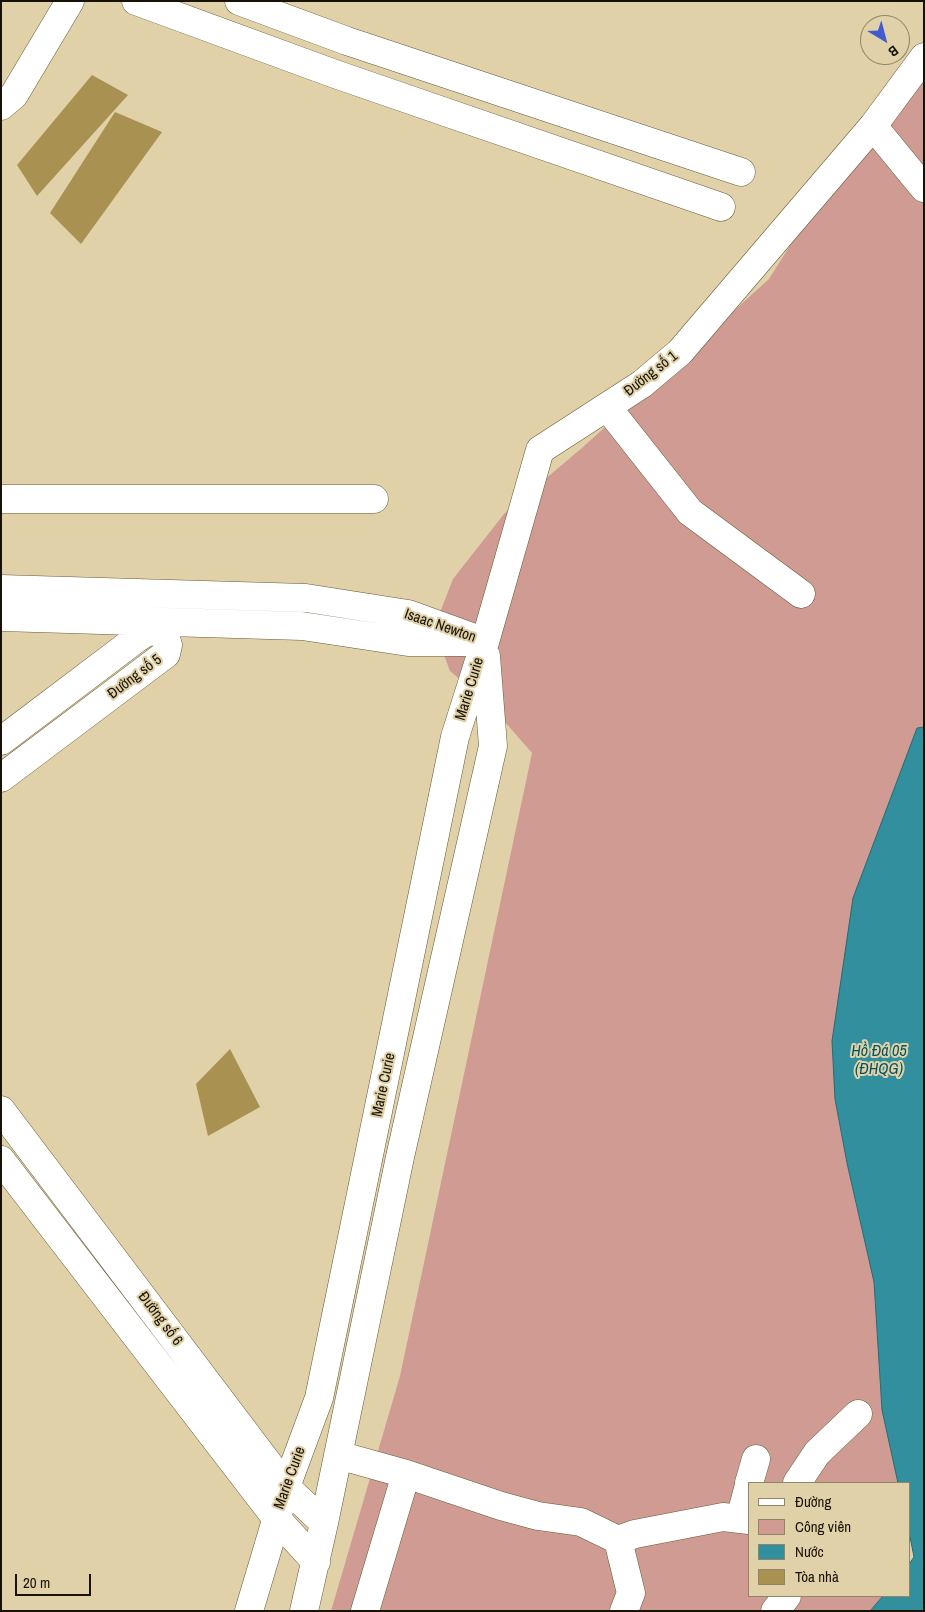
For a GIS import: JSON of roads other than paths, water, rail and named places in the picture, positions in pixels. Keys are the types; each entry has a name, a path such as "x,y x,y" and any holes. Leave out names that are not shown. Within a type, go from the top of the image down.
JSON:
{"street":[{"path":"1,106 14,95 70,1"},
{"path":"136,1 334,74 721,208"},
{"path":"240,1 347,41 741,172"},
{"path":"924,57 873,126 924,188"},
{"name":"Đường số 1","path":"484,642 540,450 642,384 680,352 873,126"},
{"path":"607,407 690,512 801,594"},
{"path":"1,499 374,499"},
{"name":"Isaac Newton","path":"1,589 306,598 408,614 484,642"},
{"name":"Isaac Newton","path":"1,617 302,626 408,642 484,642"},
{"name":"Đường số 5","path":"1,741 136,639 148,632 157,631 165,636 168,646 166,654 1,778"},
{"name":"Marie Curie","path":"304,1611 316,1562 400,1157 493,746 484,642"},
{"name":"Marie Curie","path":"249,1611 286,1487 319,1398 455,737 484,642"},
{"name":"Đường số 6","path":"1,1110 286,1487 324,1524"},
{"name":"Đường số 6","path":"1,1160 276,1518 316,1562"},
{"path":"798,1482 817,1453 858,1414"},
{"path":"338,1456 406,1474 501,1506 538,1516 581,1522 618,1540 635,1534 723,1517 744,1520 748,1495"},
{"path":"365,1611 406,1474"},
{"path":"618,1540 631,1593 624,1611"},
{"path":"775,1611 786,1597"}],"water":[{"name":"Hồ Đá 05 (ĐHQG)","path":"924,727 924,1611 870,1611 882,1597 910,1597 910,1563 914,1557 910,1537 910,1482 898,1482 882,1410 874,1282 847,1163 835,1099 832,1041 853,898 917,728"}]}
